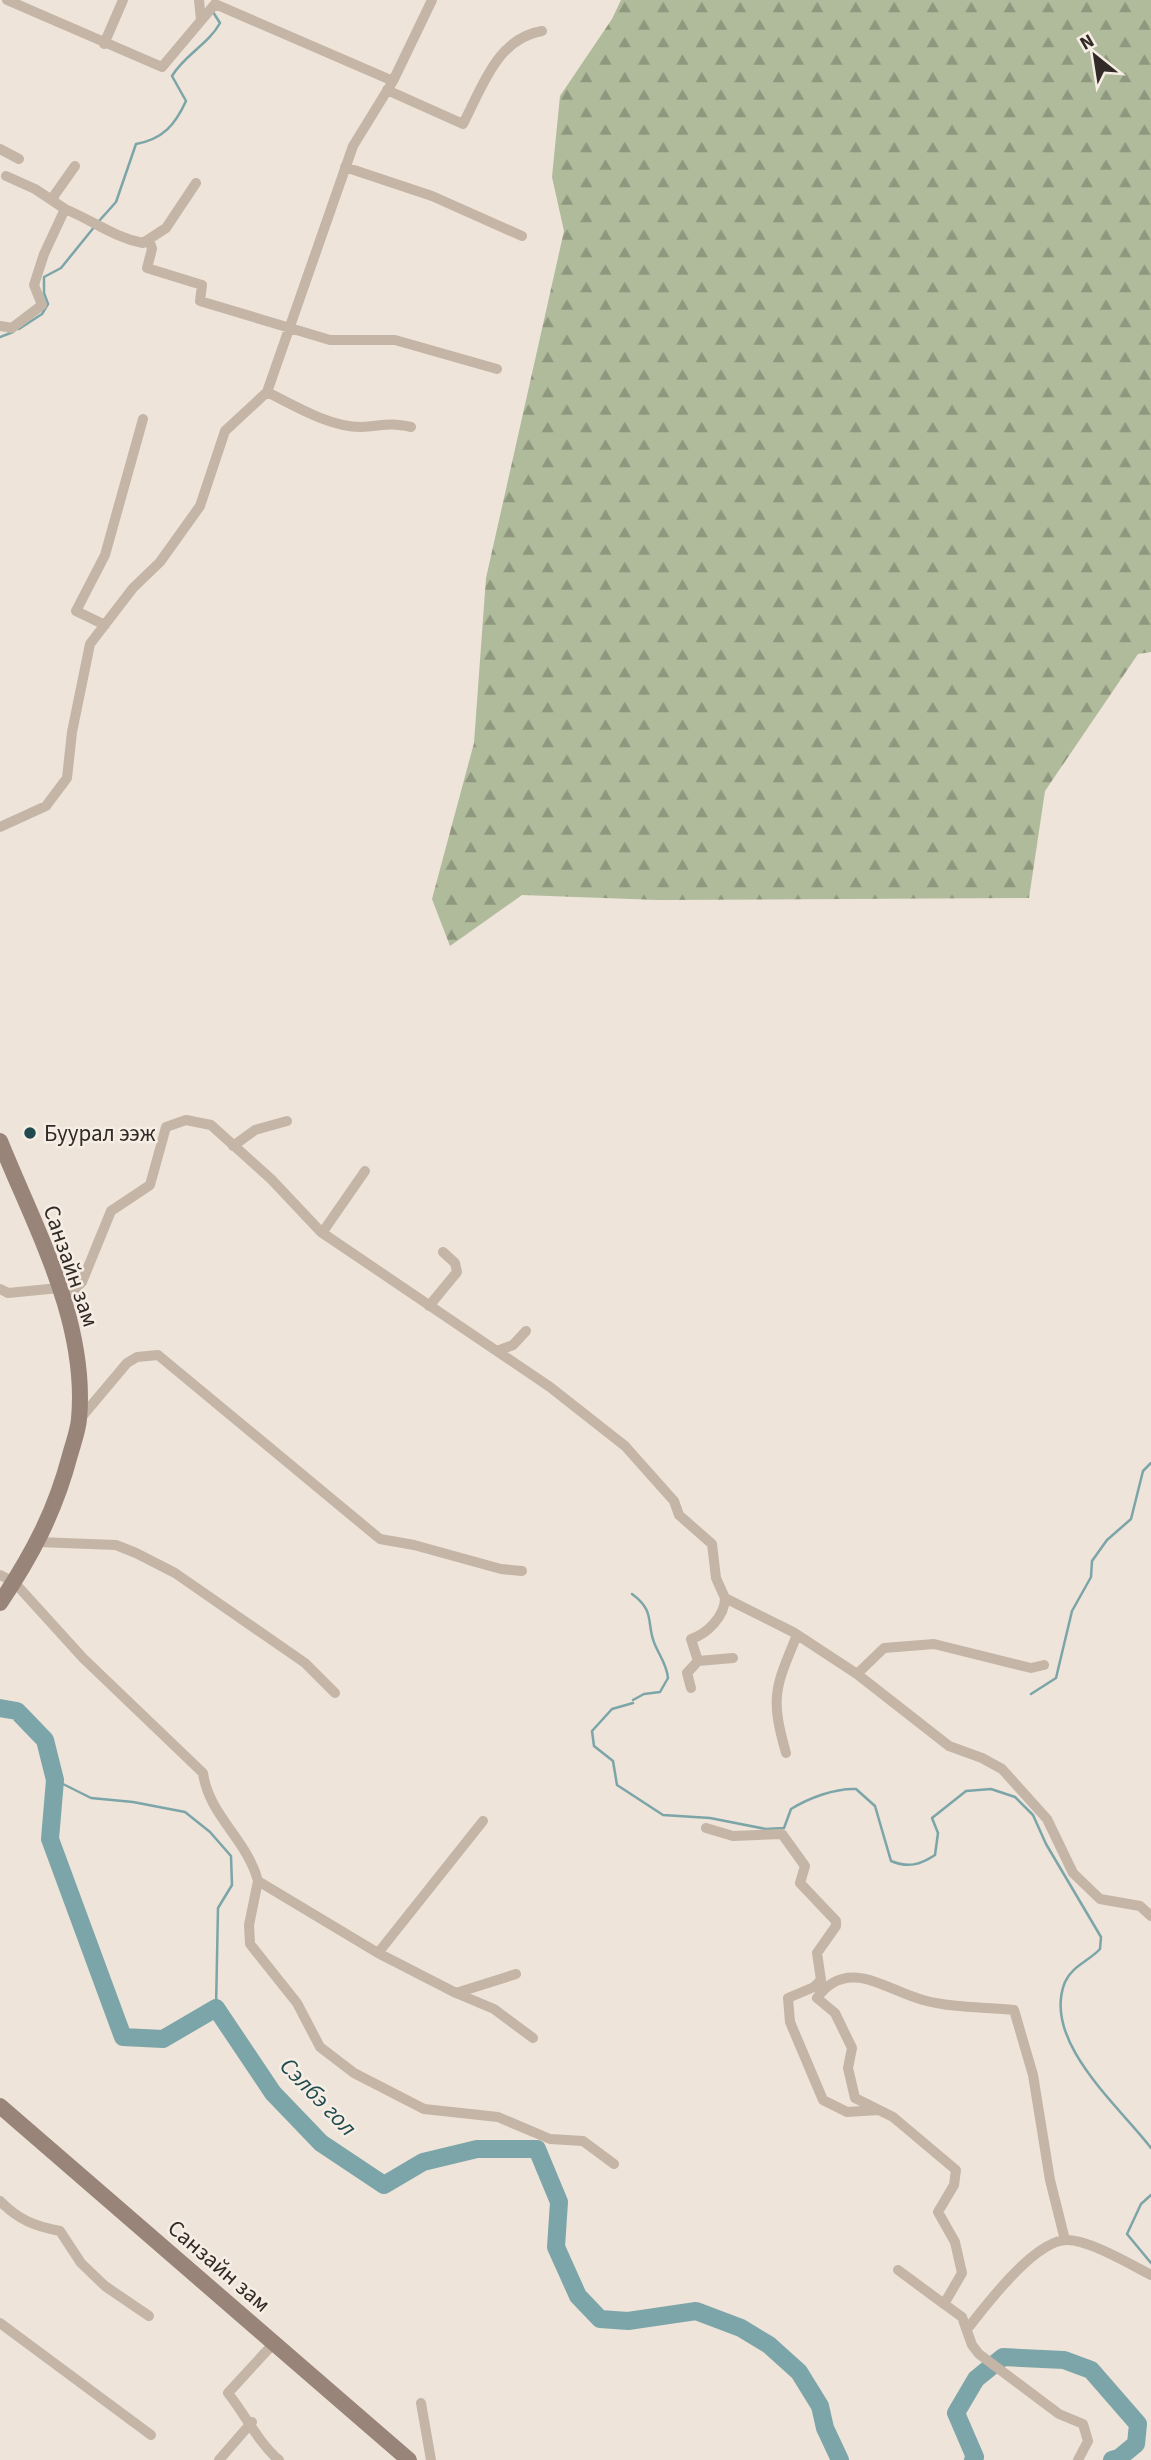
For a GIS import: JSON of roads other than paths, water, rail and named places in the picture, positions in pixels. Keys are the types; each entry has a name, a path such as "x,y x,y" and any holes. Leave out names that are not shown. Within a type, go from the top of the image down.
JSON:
{"main road":[{"name":"Санзайн зам","path":"0,1141 60,1290 77,1360 79,1420 61,1491 38,1542 7,1578 0,1603"},
{"name":"Санзайн зам","path":"0,2106 409,2460"}],"street":[{"path":"7,0 162,67 215,4 390,85 463,124 503,51 523,34 542,31"},
{"path":"104,44 123,0"},
{"path":"199,0 201,20"},
{"path":"0,827 46,806 67,778 72,732 90,645 133,588 160,562 200,506 225,431 267,392 353,146 390,85 432,0"},
{"path":"0,149 19,159"},
{"path":"51,200 75,166"},
{"path":"345,167 432,196 522,236"},
{"path":"6,176 65,209 94,221 119,239 143,243 166,228 197,183"},
{"path":"0,326 12,328 42,305 34,285 44,254 65,209"},
{"path":"149,239 152,249 146,268 202,285 200,301 330,340 395,340 497,369"},
{"path":"267,392 308,412 341,423 360,427 389,422 411,427"},
{"path":"105,625 76,611 105,555 143,419"},
{"path":"0,1290 8,1293 60,1290 73,1292 82,1282 115,1206 150,1185 166,1127 186,1121 211,1125 271,1179 322,1233 550,1387 625,1446 674,1501 679,1515 712,1544 716,1578 725,1598 725,1607 704,1634 691,1639 698,1661"},
{"path":"233,1146 256,1130 286,1121"},
{"path":"322,1233 365,1171"},
{"path":"429,1306 457,1272 455,1263 443,1252"},
{"path":"496,1351 513,1345 526,1331"},
{"path":"79,1420 127,1363 137,1357 159,1355 380,1539 414,1545 501,1569 522,1571"},
{"path":"38,1542 116,1545 136,1553 175,1573 306,1663 335,1693"},
{"path":"7,1578 83,1658 203,1773 206,1793 216,1813 248,1852 258,1881 248,1925 250,1944 297,2003 320,2047 354,2073 424,2109 498,2117 550,2139 583,2141 614,2164"},
{"path":"725,1598 797,1635 856,1674 949,1746 982,1758 1002,1769 1047,1819 1073,1873 1100,1899 1140,1906 1151,1916"},
{"path":"786,1753 775,1702 777,1682 797,1635"},
{"path":"856,1674 884,1648 934,1644 989,1655 1031,1668 1044,1665"},
{"path":"691,1688 687,1673 698,1661 733,1658"},
{"path":"378,1953 483,1821"},
{"path":"706,1828 733,1836 782,1834 796,1851 804,1866 800,1883 836,1921 836,1926 817,1953 821,1980 814,1987 801,1990 788,1998 789,2022 823,2101 847,2112 879,2110"},
{"path":"258,1881 378,1953 456,1993 494,2009 533,2038"},
{"path":"456,1993 516,1974"},
{"path":"944,2304 962,2273 955,2242 938,2212 954,2185 957,2170 893,2117 855,2098 848,2068 852,2048 835,2013 817,1998 827,1984 837,1978 858,1978 894,1986 922,2000 1014,2010 1033,2075 1050,2180 1065,2240"},
{"path":"0,2201 17,2218 33,2226 60,2231 81,2263 105,2286 149,2316"},
{"path":"968,2328 1023,2265 1051,2244 1065,2240 1080,2242 1151,2275"},
{"path":"898,2270 962,2317 972,2345 979,2354 1059,2414 1083,2424 1088,2441 1078,2460"},
{"path":"0,2323 151,2435"},
{"path":"274,2343 228,2393 251,2423 265,2449 279,2460"},
{"path":"421,2403 431,2460"},
{"path":"219,2460 251,2423"}],"waterway":[{"path":"99,221 116,202 136,144 161,135 182,110 186,101 172,76 215,31 220,23 213,12"},
{"path":"19,329 42,314 48,304 44,293 44,277 61,268 95,226"},
{"path":"0,337 13,332"},
{"path":"1031,1694 1056,1678 1072,1611 1091,1577 1092,1561 1107,1540 1131,1519 1143,1471 1151,1463"},
{"path":"632,1594 648,1613 653,1639 668,1678 660,1692 644,1694 633,1700"},
{"path":"633,1703 612,1709 592,1731 594,1746 613,1761 617,1785 663,1815 710,1818 766,1829 784,1828 791,1809 798,1805 831,1792 856,1789 875,1806 891,1861 908,1865 935,1855 938,1833 932,1818 966,1791 991,1789 1015,1797 1033,1815 1046,1844 1101,1937 1100,1949 1072,1972 1065,1982 1061,2004 1064,2027 1073,2050 1087,2072 1151,2148"},
{"name":"Сэлбэ гол","path":"0,1708 17,1711 45,1740 55,1780 50,1839 123,2037 163,2039 216,2008 273,2093 321,2143 384,2185 423,2162 477,2149 537,2149 559,2202 556,2247 578,2296 600,2319 628,2321 696,2311 741,2328 769,2345 799,2372 820,2406 825,2428 840,2460"},
{"path":"55,1780 91,1798 133,1802 185,1812 210,1832 231,1856 232,1885 218,1908 216,2008"},
{"path":"1151,2195 1141,2204 1127,2234 1151,2263"},
{"name":"Сэлбэ гол","path":"973,2460 975,2457 956,2413 976,2379 1003,2357 1064,2360 1091,2370 1138,2424 1136,2444 1119,2458 1112,2460"}],"place":[{"name":"Буурал ээж","path":"30,1133"}]}
